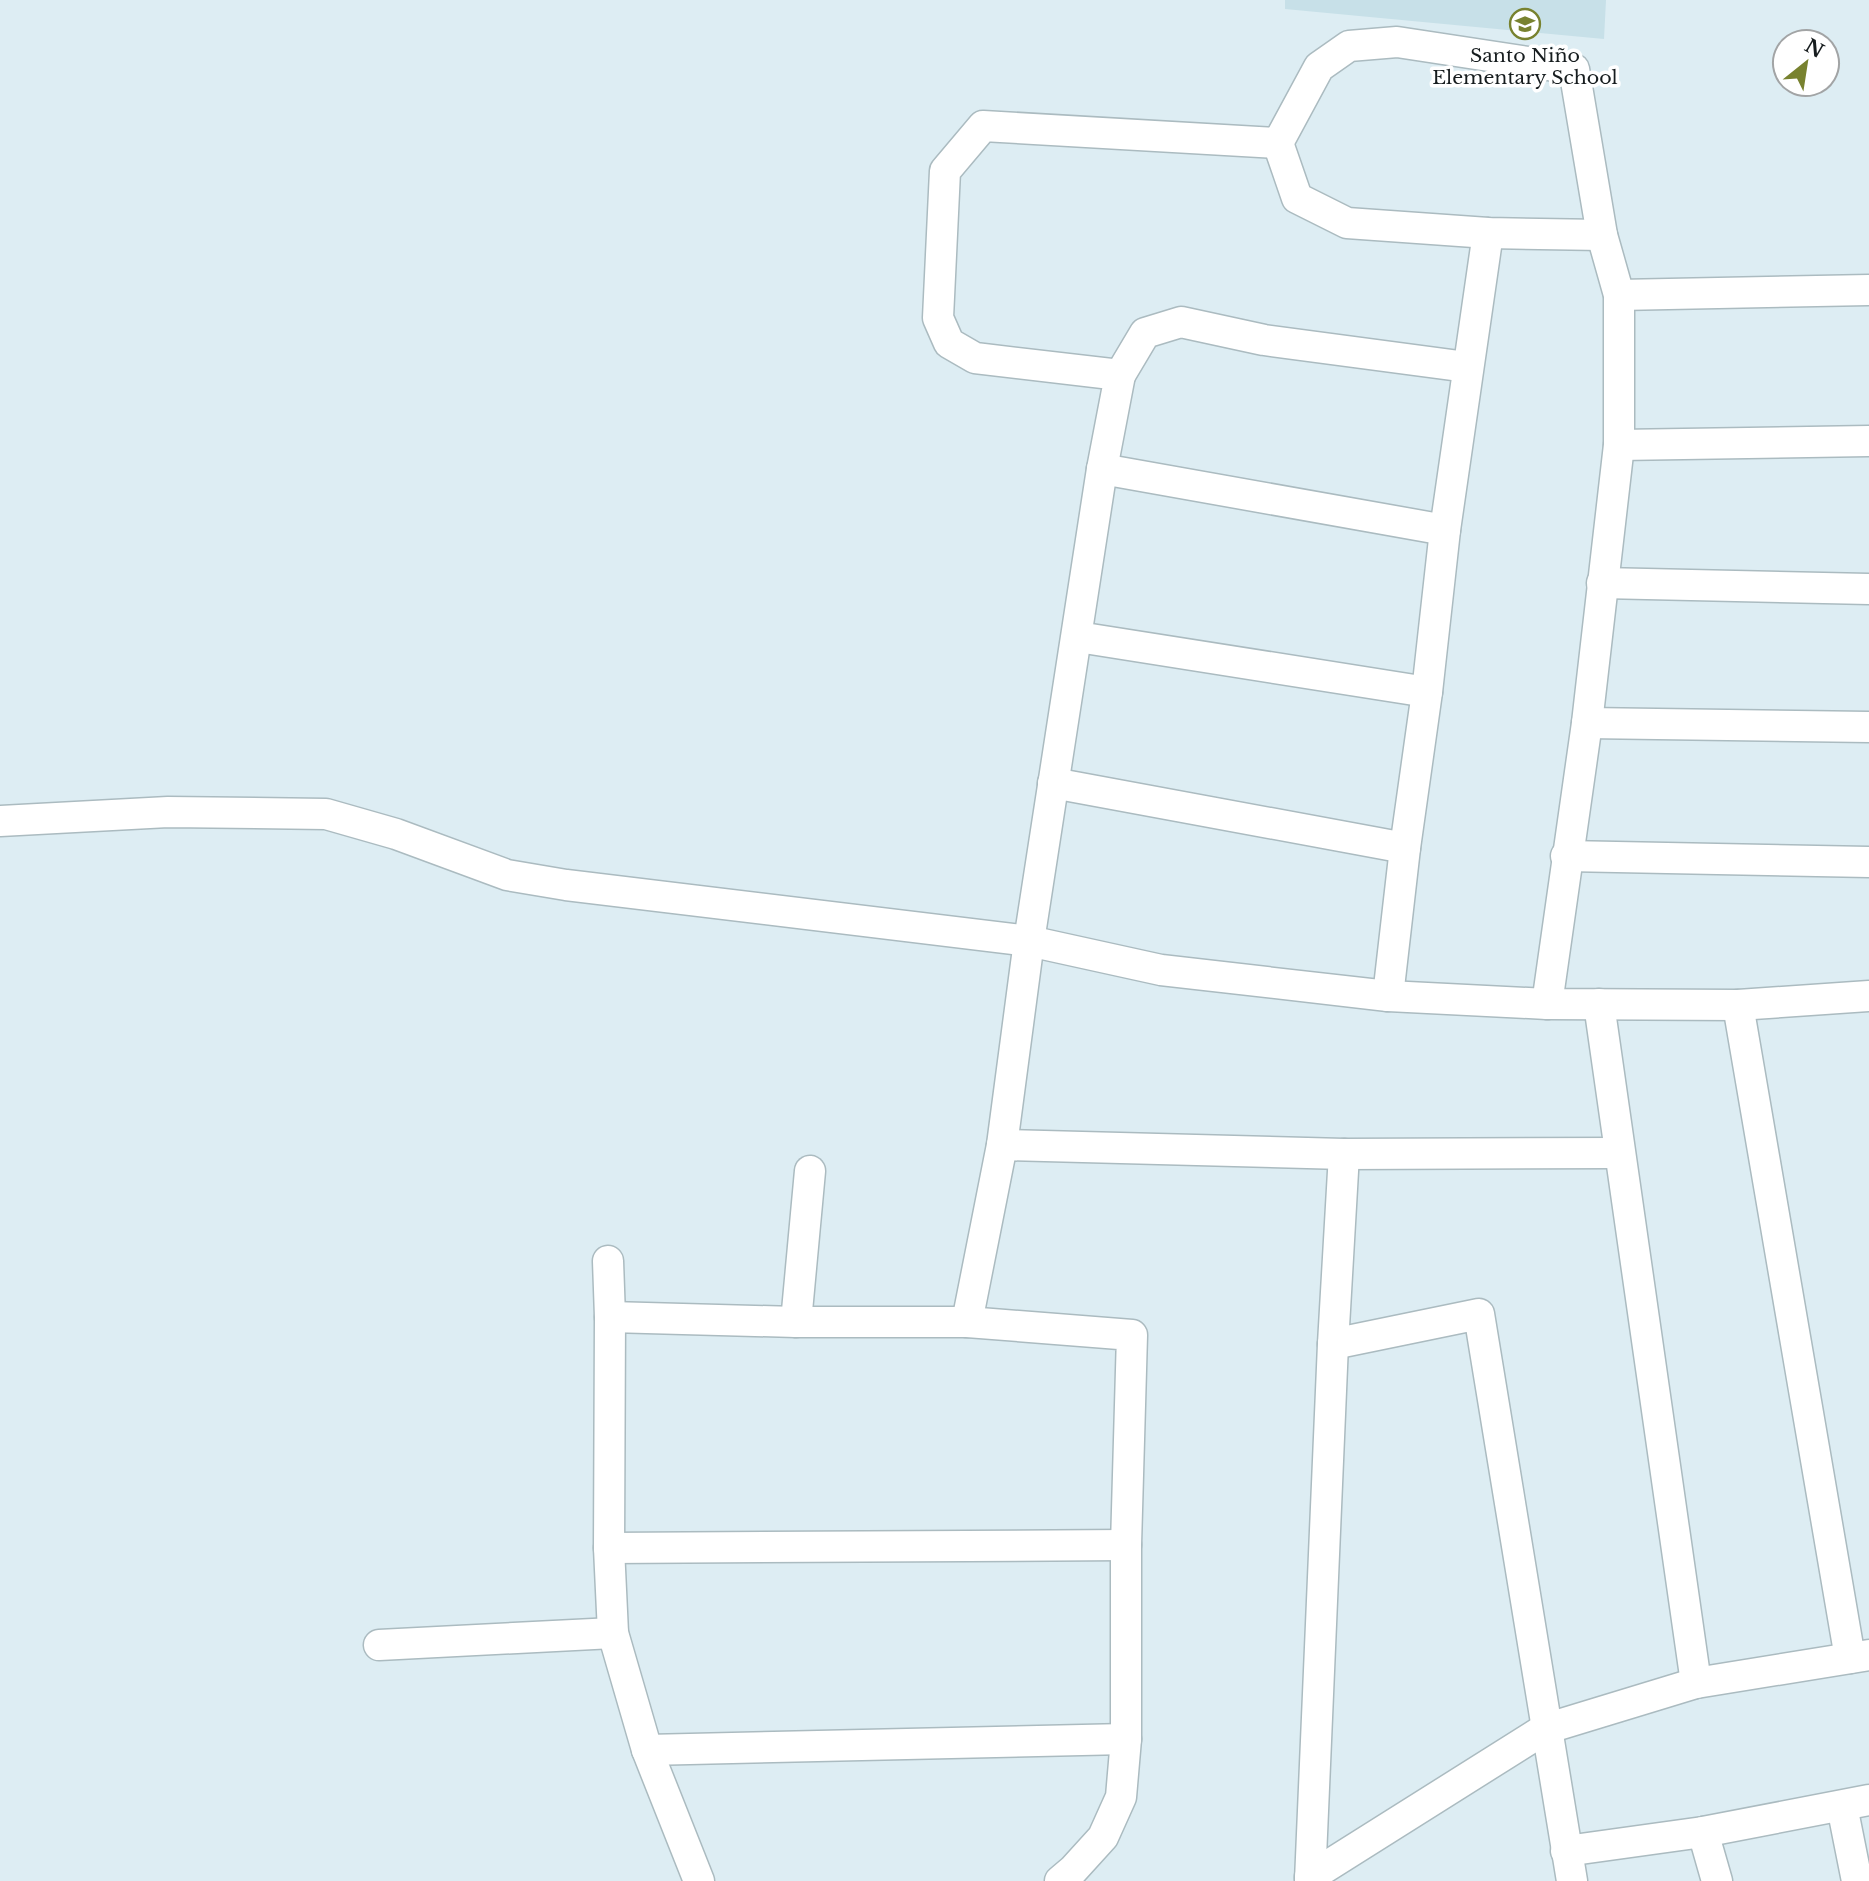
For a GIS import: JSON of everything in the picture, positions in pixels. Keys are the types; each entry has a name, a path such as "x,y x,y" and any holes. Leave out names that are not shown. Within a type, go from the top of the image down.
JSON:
{"street":[{"path":"1547,1004 1587,723 1619,445 1619,295 1602,235 1574,69 1397,42 1349,46 1319,67 1278,143 1297,198 1347,223 1488,233 1602,235"},
{"path":"1120,376 975,358 949,343 938,318 945,172 983,126 1278,143"},
{"path":"1388,996 1445,530 1488,233"},
{"path":"1619,295 1869,290"},
{"path":"967,1322 1002,1145 1029,941 1102,468 1120,376 1145,333 1181,322 1264,340 1467,368"},
{"path":"1619,445 1869,441"},
{"path":"1102,468 1445,530"},
{"path":"1602,583 1869,589"},
{"path":"1078,637 1427,692"},
{"path":"1587,723 1869,727"},
{"path":"1054,783 1405,848"},
{"path":"0,821 168,812 326,814 397,835 507,875 566,885 1029,941 1161,970 1388,996 1547,1004 1738,1005 1869,996"},
{"path":"1566,856 1869,862"},
{"path":"1598,1004 1696,1683"},
{"path":"1310,1879 1545,1729 1696,1683 1859,1657 1738,1005"},
{"path":"1002,1145 1344,1154 1619,1153"},
{"path":"1310,1879 1344,1154"},
{"path":"796,1322 810,1171"},
{"path":"608,1261 609,1548 613,1633 647,1750 699,1881"},
{"path":"1333,1344 1479,1314 1572,1881"},
{"path":"610,1317 796,1322 967,1322 1132,1335 1126,1545 1126,1739 1121,1797 1104,1838 1060,1881"},
{"path":"609,1548 1126,1545"},
{"path":"379,1645 613,1633"},
{"path":"647,1750 1126,1739"},
{"path":"1566,1851 1703,1832 1855,1803 1857,1881"},
{"path":"1703,1832 1717,1881"}],"shaded area":[{"name":"Santo Niño Elementary School","path":"1285,0 1606,0 1604,39 1285,9"}],"place":[{"name":"Santo Niño Elementary School","path":"1525,24"}]}
